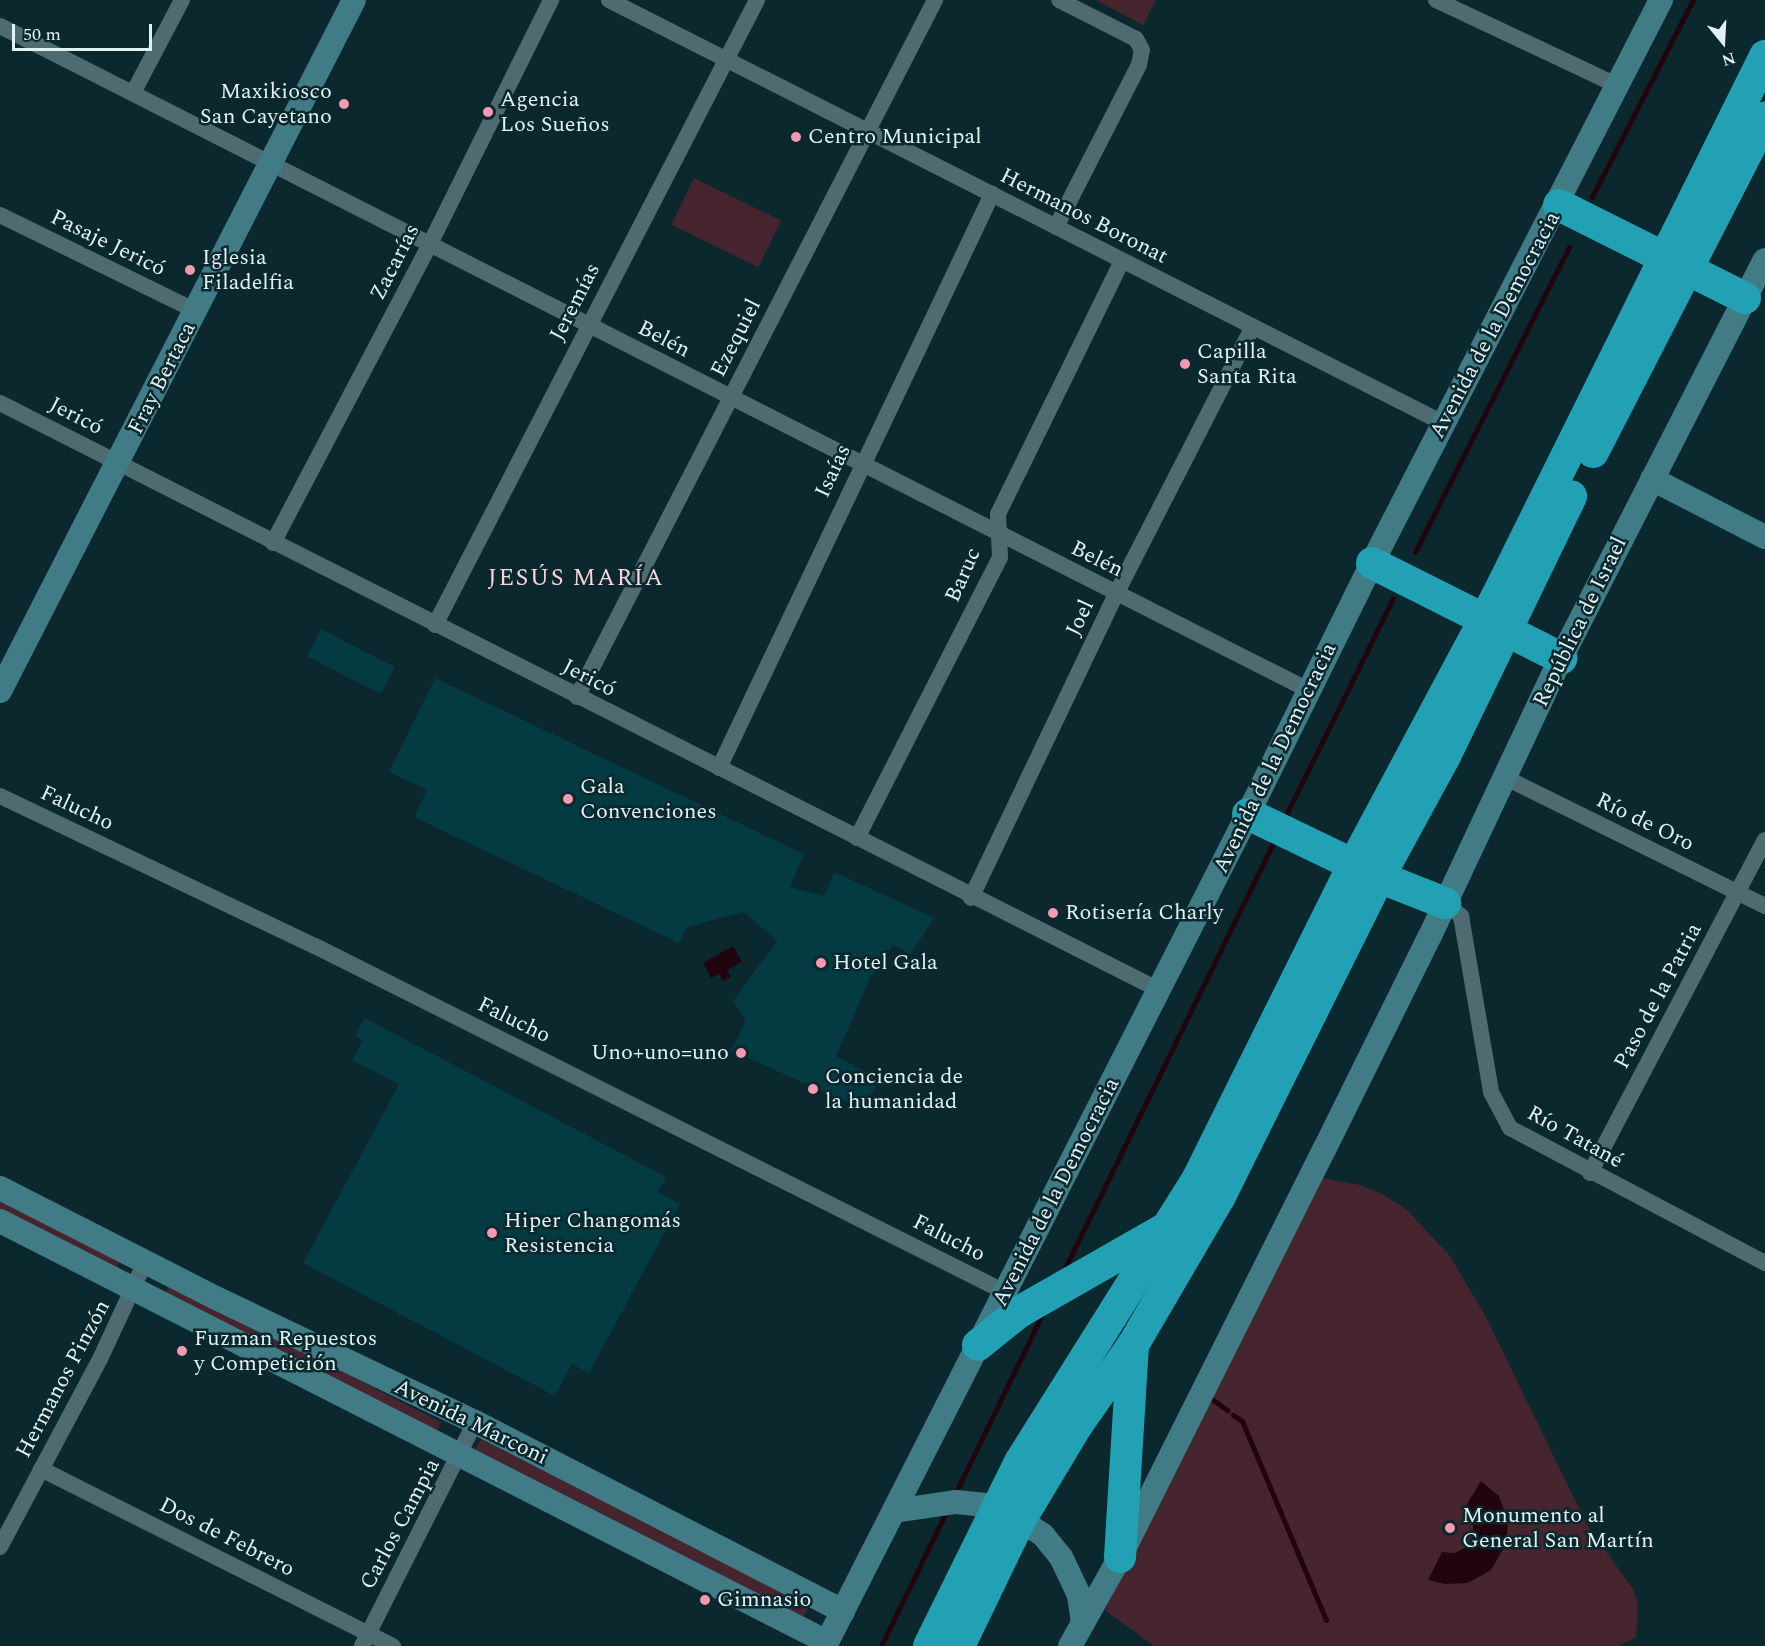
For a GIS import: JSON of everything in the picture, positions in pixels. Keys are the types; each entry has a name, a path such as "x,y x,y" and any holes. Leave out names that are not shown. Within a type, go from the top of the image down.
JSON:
{"highway":[{"path":"929,1646 1008,1513 1197,1179 1367,870 1444,758 1496,623 1677,262 1765,56"},
{"path":"1677,262 1765,118"},
{"path":"1558,205 1677,262 1745,298"},
{"path":"1372,562 1496,623 1560,658"},
{"path":"1248,814 1367,870 1445,903"},
{"path":"959,1646 1008,1513 1077,1425 1132,1345 1219,1198 1367,870"},
{"path":"978,1345 1019,1312 1169,1226"},
{"path":"1120,1557 1132,1345"}],"street":[{"path":"133,93 182,0"},
{"name":"Fray Bertaca","path":"0,691 119,463 354,0"},
{"name":"Zacarías","path":"273,543 429,246 551,0"},
{"name":"Hermanos Boronat","path":"609,0 1443,423"},
{"name":"Jeremías","path":"435,625 757,0"},
{"name":"Ezequiel","path":"577,697 935,0"},
{"path":"1056,227 1139,64 1142,50 1136,39 1059,0"},
{"path":"1436,0 1617,86"},
{"name":"Avenida de la Democracia","path":"826,1644 1248,814 1372,562 1558,205 1661,0"},
{"name":"Belén","path":"0,26 999,536 1308,690"},
{"name":"Isaías","path":"719,768 860,465 992,194"},
{"name":"Pasaje Jericó","path":"0,215 196,311"},
{"name":"República de Israel","path":"1120,1557 1405,988 1506,778 1560,658 1765,260"},
{"name":"Baruc","path":"857,838 1000,557 998,514 1122,261"},
{"name":"Joel","path":"971,898 1116,594 1252,328"},
{"name":"Jericó","path":"0,403 971,898 1159,990"},
{"path":"1652,479 1765,537"},
{"name":"Río de Oro","path":"1506,778 1765,906"},
{"name":"Falucho","path":"0,796 315,946 1005,1292"},
{"name":"Paso de la Patria","path":"1590,1173 1765,840"},
{"name":"Río Tatané","path":"1445,903 1461,916 1491,1092 1510,1128 1590,1173 1765,1263"},
{"name":"Avenida Marconi","path":"0,1188 145,1262 475,1422 843,1611"},
{"name":"Avenida Marconi","path":"0,1221 826,1644"},
{"name":"Hermanos Pinzón","path":"0,1547 134,1291 145,1262"},
{"name":"Carlos Campia","path":"365,1640 461,1456 475,1422"},
{"name":"Dos de Febrero","path":"41,1469 365,1640 393,1646"},
{"path":"894,1511 956,1502 1008,1513 1043,1535 1061,1557 1079,1595 1083,1623"},
{"path":"1070,1646 1120,1557"}],"shaded area":[{"path":"1096,0 1156,0 1143,25"},
{"path":"694,178 781,221 758,267 671,225"},
{"path":"733,946 742,962 727,970 731,977 723,981 719,974 711,978 703,963"},
{"path":"1323,1178 1360,1185 1384,1195 1407,1210 1450,1256 1486,1317 1587,1525 1633,1589 1638,1604 1636,1637 1619,1646 1154,1646 1105,1610"},
{"path":"0,1199 120,1260 114,1272 0,1214"},
{"path":"170,1284 442,1422 437,1432 165,1294"},
{"path":"481,1439 809,1606 803,1617 476,1450"},
{"path":"1481,1481 1499,1496 1508,1521 1506,1544 1491,1570 1468,1583 1445,1584 1428,1580 1442,1552 1455,1553 1468,1546 1474,1534 1472,1520 1464,1509"}],"building":[{"path":"321,629 395,667 381,694 307,657"},
{"path":"435,678 804,854 790,887 824,896 834,872 935,918 910,954 893,945 871,976 836,1056 880,1080 861,1109 731,1050 746,1021 733,1001 777,941 744,912 687,927 679,943 414,817 427,790 389,772"},
{"name":"Hiper Changomás Resistencia","path":"365,1018 666,1177 658,1192 680,1204 589,1373 572,1364 555,1396 303,1263 399,1084 352,1060 363,1040 355,1036"}],"waterway":[{"path":"1592,197 1693,0"},
{"path":"1415,552 1569,247"},
{"path":"1284,819 1393,598"},
{"path":"1063,1272 1274,842"},
{"path":"956,1492 1043,1313"},
{"path":"1212,1399 1227,1410"},
{"path":"1233,1415 1242,1421 1326,1620"},
{"path":"881,1646 945,1514"}],"place":[{"name":"Maxikiosco San Cayetano","path":"344,104"},
{"name":"Agencia Los Sueños","path":"488,112"},
{"name":"Centro Municipal","path":"796,137"},
{"name":"Iglesia Filadelfia","path":"190,270"},
{"name":"Capilla Santa Rita","path":"1185,364"},
{"name":"Gala Convenciones","path":"568,799"},
{"name":"Rotisería Charly","path":"1053,913"},
{"name":"Hotel Gala","path":"821,963"},
{"name":"Uno+uno=uno","path":"741,1053"},
{"name":"Conciencia de la humanidad","path":"813,1089"},
{"name":"Hiper Changomás Resistencia","path":"492,1233"},
{"name":"Fuzman Repuestos y Competición","path":"182,1351"},
{"name":"Monumento al General San Martín","path":"1450,1528"},
{"name":"Gimnasio","path":"705,1600"}],"district":[{"name":"JESÚS MARÍA","path":"576,579"}]}
